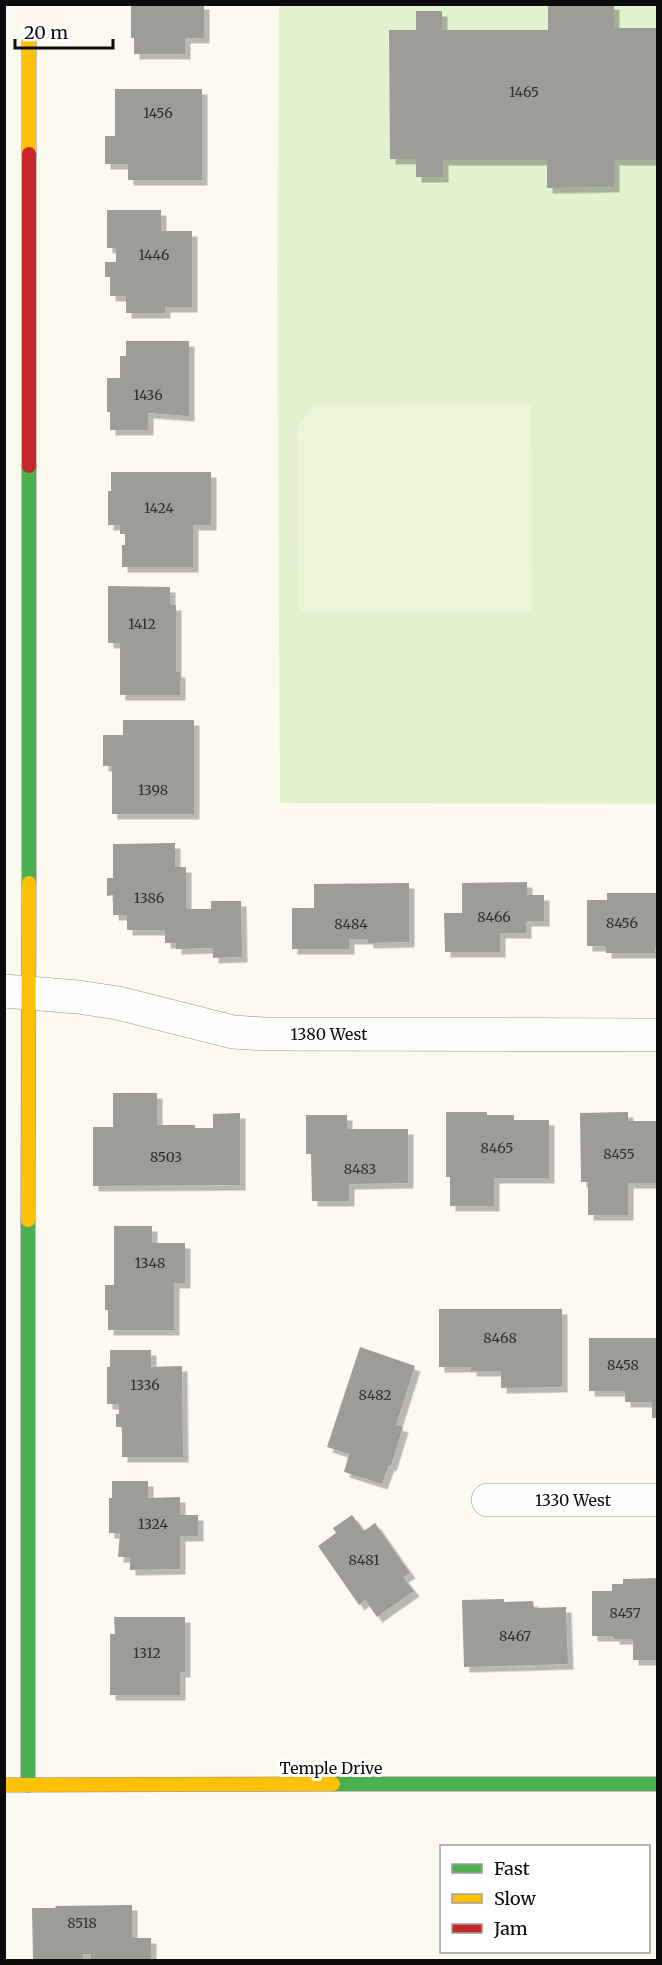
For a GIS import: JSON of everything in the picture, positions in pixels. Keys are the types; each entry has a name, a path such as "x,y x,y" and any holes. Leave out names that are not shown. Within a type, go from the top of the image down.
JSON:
{"street":[{"path":"28,1785 16,992 29,42"},
{"name":"1380 West","path":"16,992 118,1003 233,1032 657,1035"},
{"name":"1330 West","path":"488,1500 657,1500"},
{"name":"Temple Drive","path":"4,1785 657,1784"}],"green space":[{"path":"279,5 657,5 657,804 280,803 277,278"},
{"path":"531,403 532,612 299,613 297,426 315,405"}],"building":[{"path":"131,4 204,4 204,38 185,38 185,54 134,54 134,38 131,38"},
{"path":"548,4 614,4 614,28 658,28 658,160 614,160 614,187 547,188 547,160 443,160 443,177 416,177 416,159 390,159 389,30 416,30 416,11 442,11 442,30 548,30"},
{"path":"115,89 202,89 202,180 128,180 128,164 105,164 105,136 115,136"},
{"path":"107,210 161,210 161,231 192,231 192,307 165,307 165,313 126,313 126,296 110,296 110,277 105,277 105,262 116,262 116,248 107,248"},
{"path":"126,341 189,341 189,416 148,413 148,430 110,430 110,412 107,412 107,378 120,378 120,356 126,356"},
{"path":"111,472 211,472 211,525 193,525 193,567 122,567 122,545 125,545 125,534 120,534 120,525 108,525 108,491 111,491"},
{"path":"108,586 170,587 170,605 176,605 176,672 180,672 180,695 120,695 120,643 108,643"},
{"path":"123,720 194,720 194,814 112,814 112,766 103,766 103,735 123,735"},
{"path":"175,843 175,867 186,867 186,909 211,909 211,901 241,901 242,957 213,958 213,948 176,949 176,943 165,943 165,930 127,930 127,915 113,915 113,895 107,896 107,878 113,878 113,844"},
{"path":"527,882 527,895 544,895 544,921 526,921 526,933 500,933 500,952 445,952 444,913 462,913 462,883"},
{"path":"409,883 409,942 368,943 368,939 349,939 349,949 292,949 292,908 314,908 314,884"},
{"path":"607,893 658,893 658,947 655,947 655,953 606,953 606,946 587,946 587,900 607,900"},
{"path":"113,1093 157,1093 157,1125 195,1125 195,1128 213,1128 213,1114 240,1113 240,1185 93,1186 93,1127 113,1127"},
{"path":"446,1112 487,1112 487,1115 514,1115 514,1120 549,1120 549,1178 494,1178 494,1206 450,1206 450,1177 446,1177"},
{"path":"628,1112 628,1121 656,1121 658,1183 628,1183 628,1215 588,1215 588,1182 581,1182 580,1113"},
{"path":"306,1115 347,1115 347,1129 408,1129 408,1183 349,1184 349,1201 312,1201 311,1154 306,1154"},
{"path":"114,1226 152,1226 152,1243 185,1243 185,1283 174,1283 174,1330 108,1330 105,1285 114,1285"},
{"path":"439,1309 562,1309 562,1387 501,1388 501,1371 471,1371 471,1367 439,1367"},
{"path":"589,1338 658,1338 658,1418 652,1418 652,1402 625,1402 625,1391 589,1391"},
{"path":"360,1347 415,1366 396,1425 403,1427 391,1466 389,1465 382,1484 344,1472 349,1454 327,1447"},
{"path":"110,1350 151,1350 151,1367 182,1366 183,1457 122,1457 122,1427 116,1427 119,1404 107,1404 107,1367 110,1367"},
{"path":"112,1481 148,1481 148,1498 180,1497 180,1515 198,1515 198,1536 180,1536 180,1569 130,1570 130,1557 118,1557 120,1533 109,1533 109,1498 112,1498"},
{"path":"352,1515 364,1531 375,1523 410,1573 403,1577 414,1591 377,1617 365,1600 359,1605 318,1546 336,1533 333,1528"},
{"path":"658,1578 658,1660 633,1660 633,1639 592,1636 592,1591 612,1591 612,1584 623,1584 623,1579"},
{"path":"504,1599 504,1602 533,1601 534,1608 566,1607 568,1664 464,1667 462,1600"},
{"path":"114,1617 185,1617 185,1672 180,1672 180,1695 110,1695 110,1634 115,1634"},
{"path":"132,1905 132,1938 151,1938 151,1960 91,1960 91,1954 83,1954 83,1960 33,1960 32,1908"}],"traffic: fast":[{"path":"29,466 29,883"},
{"path":"28,1220 28,1785"},
{"path":"333,1784 658,1784"}],"traffic: slow":[{"path":"29,42 29,154"},
{"path":"28,1220 29,883"},
{"path":"4,1785 333,1784"}],"traffic: jam":[{"path":"29,154 29,466"}]}
